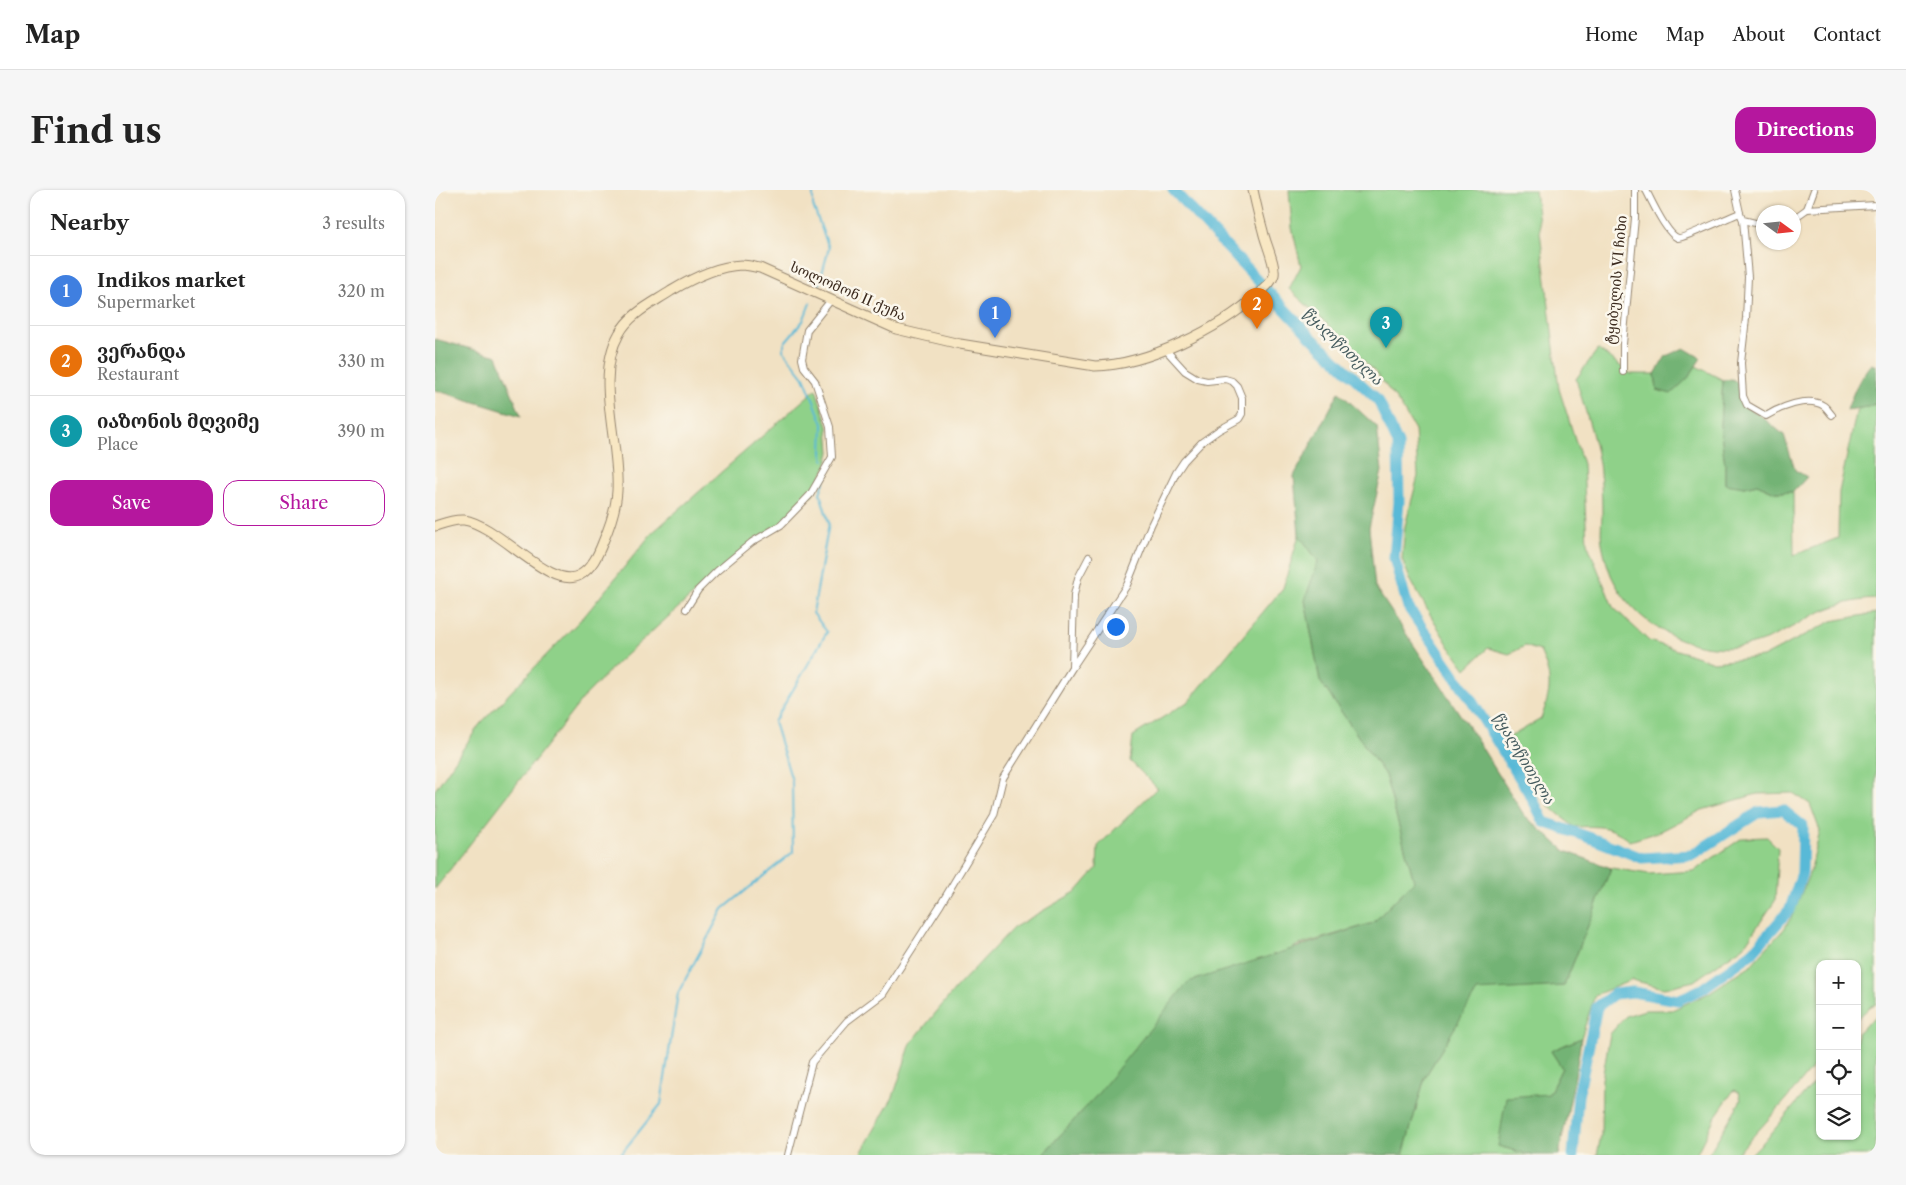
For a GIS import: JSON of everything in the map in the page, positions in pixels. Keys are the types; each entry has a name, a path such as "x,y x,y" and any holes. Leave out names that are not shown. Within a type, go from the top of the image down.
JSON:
{"main road":[{"name":"სოლომონ II ქუჩა","path":"435,526 449,521 463,520 475,523 511,544 542,568 556,576 567,578 578,576 588,569 598,555 611,522 617,491 608,377 609,358 619,333 638,313 677,288 721,268 743,265 760,268 896,329 960,344 1095,366 1113,365 1165,349 1213,327 1246,304 1271,281 1274,270 1253,190"}],"street":[{"name":"ტყიბულის VI ჩიხი","path":"1623,372 1623,344 1635,218 1635,190"},
{"path":"1646,190 1660,217 1673,235 1678,238 1685,238 1740,213"},
{"path":"1735,190 1743,220 1748,277 1741,363 1743,396 1747,405 1766,416 1789,404 1813,403 1823,405 1832,415"},
{"path":"1807,209 1814,190"},
{"path":"1801,213 1807,209 1876,206"},
{"path":"1743,220 1756,223"},
{"path":"686,609 698,590 717,571 752,542 781,525 810,495 832,456 830,427 815,381 804,367 802,358 807,330 831,300"},
{"path":"787,1155 812,1062 847,1021 883,994 941,904 993,815 1003,778 1127,585 1159,509 1184,462 1210,436 1235,422 1242,414 1241,398 1237,386 1232,381 1225,379 1198,380 1185,371 1165,349"},
{"path":"1072,668 1074,595 1078,578 1089,557"}],"green space":[{"path":"1289,190 1535,190 1559,389 1583,464 1587,543 1613,607 1649,641 1714,662 1763,657 1832,621 1876,613 1876,1004 1861,1015 1861,960 1816,960 1816,1063 1785,1101 1736,1155 1708,1155 1741,1100 1739,1092 1734,1090 1715,1117 1696,1155 1597,1155 1601,1136 1602,1079 1610,1034 1626,1016 1645,1010 1672,1010 1707,994 1751,965 1784,929 1793,914 1811,869 1820,831 1810,804 1793,793 1757,794 1702,810 1659,832 1630,841 1610,829 1574,827 1548,805 1542,784 1508,738 1541,719 1549,693 1549,677 1540,651 1525,646 1509,654 1488,648 1466,669 1449,646 1431,616 1410,579 1402,559 1405,526 1418,476 1415,430 1399,403 1377,374 1340,336 1289,289 1301,266 1292,228"},
{"path":"435,339 497,356 521,416 435,390"},
{"path":"1684,348 1701,358 1688,378 1671,394 1657,390 1655,374 1666,356"},
{"path":"1598,349 1631,374 1655,374 1657,390 1688,378 1696,366 1723,380 1720,425 1725,465 1725,483 1745,487 1757,484 1775,492 1793,492 1794,555 1838,538 1839,492 1857,409 1876,404 1876,599 1852,602 1822,611 1766,640 1729,648 1688,642 1668,634 1635,610 1621,593 1608,568 1601,535 1602,500 1599,463 1576,379"},
{"path":"1871,364 1876,366 1876,403 1868,407 1847,410 1857,386"},
{"path":"1732,379 1737,382 1744,406 1761,416 1784,435 1795,470 1807,477 1793,492 1775,492 1757,484 1745,487 1725,484 1725,465 1720,425 1723,380"},
{"path":"816,389 828,426 830,452 827,464 812,495 775,527 737,555 618,662 584,697 435,889 435,790 480,724 587,613 652,533"},
{"path":"1339,392 1377,427 1382,471 1369,528 1375,587 1477,740 1524,815 1565,851 1611,868 1564,986 1477,991 1425,1077 1403,1155 1042,1155 1096,1096 1188,982 1373,923 1414,881 1385,775 1320,681 1305,600 1318,561 1299,535 1294,476"},
{"path":"1299,535 1318,561 1305,600 1320,681 1385,775 1414,881 1373,923 1296,946 1096,1096 1042,1155 860,1155 893,1097 911,1043 956,988 1013,928 1077,891 1097,868 1098,846 1157,788 1130,761 1133,736 1189,701 1283,588"},
{"path":"1767,837 1778,848 1775,901 1744,946 1694,981 1664,988 1632,980 1595,995 1581,1038 1551,1051 1562,1068 1549,1094 1498,1146 1531,1155 1403,1155 1425,1077 1477,990 1564,986 1611,868 1649,874 1694,871 1742,838"},
{"path":"1876,1016 1876,1155 1750,1155 1769,1136 1816,1080 1816,1140 1861,1140 1861,1029"},
{"path":"1581,1038 1559,1155 1531,1155 1498,1146 1506,1097 1549,1094 1562,1068 1551,1051"}],"waterway":[{"path":"813,190 813,206 829,248 818,288"},
{"name":"წყალწითელა","path":"1173,190 1311,337 1378,400 1398,444 1399,502 1394,558 1408,607 1468,695 1531,796 1544,822 1642,858 1692,855 1759,812 1783,810 1803,826 1802,873 1790,909 1752,953 1702,989 1678,1000 1633,992 1614,994 1597,1007 1578,1096 1573,1155"},
{"path":"810,303 803,321 785,342 783,350 804,377 823,424 822,452 824,460"},
{"path":"620,1155 661,1104 678,993 723,909 793,852 792,781 774,722 827,632 813,613 829,523 820,493 828,471"}],"place":[{"name":"ვერანდა","path":"1257,329"},
{"name":"Indikos market","path":"995,338"},
{"name":"იაზონის მღვიმე","path":"1386,348"}]}
